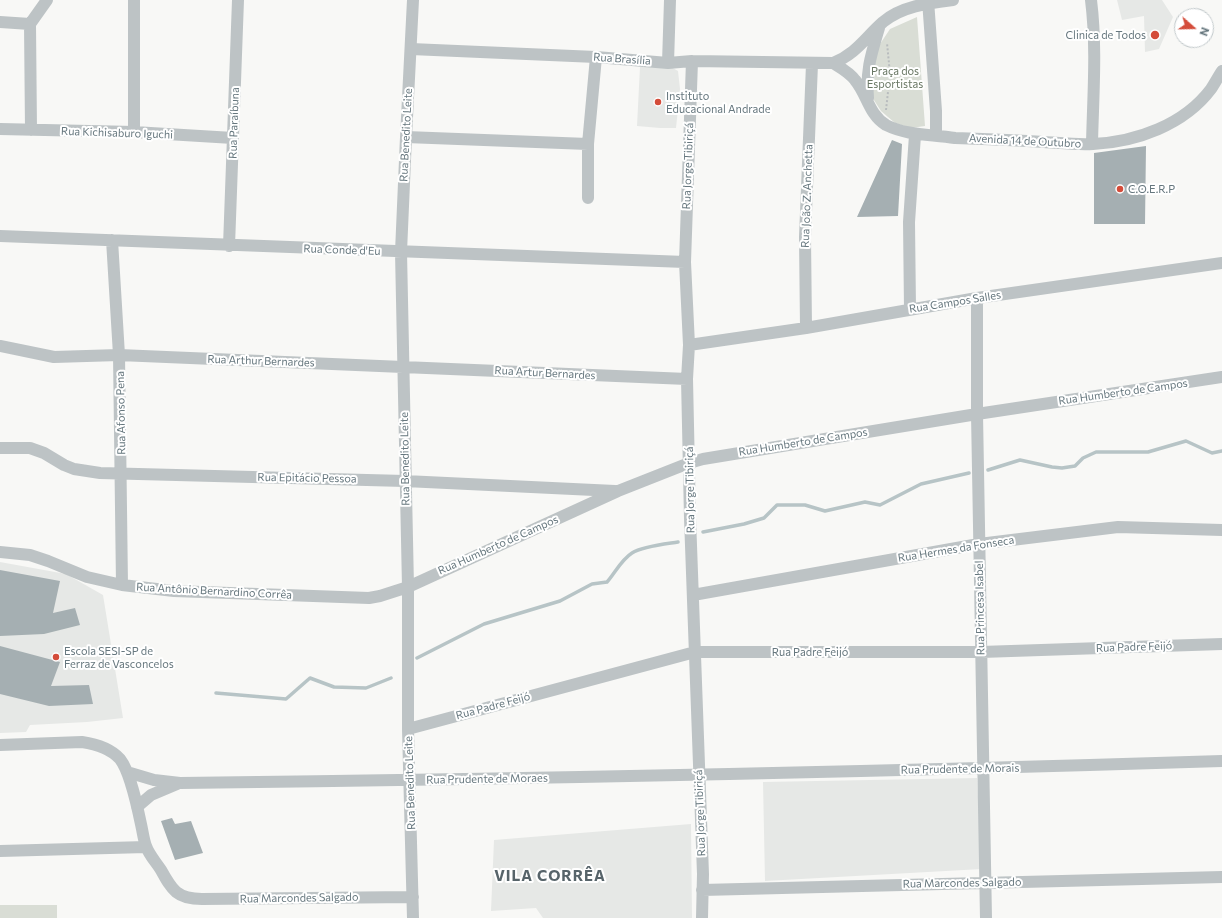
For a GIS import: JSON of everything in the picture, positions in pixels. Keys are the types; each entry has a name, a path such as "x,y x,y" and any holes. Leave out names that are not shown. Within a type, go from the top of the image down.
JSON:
{"street":[{"path":"31,130 30,24 47,0"},
{"path":"134,0 134,132"},
{"name":"Rua Paraíbuna","path":"229,246 238,0"},
{"name":"Rua Benedito Leite","path":"413,0 401,252 408,587 408,729 413,918"},
{"path":"668,63 670,0"},
{"path":"833,63 851,54 880,25 893,15 929,1 953,0"},
{"path":"1091,0 1095,28 1092,144"},
{"path":"929,1 936,111 936,135"},
{"path":"0,22 30,24"},
{"path":"869,106 867,70 880,25"},
{"name":"Rua Brasília","path":"411,49 596,57 668,63 692,61 812,64 833,63"},
{"path":"588,198 588,144 596,57"},
{"name":"Rua Jorge Tibiriçá","path":"692,61 685,262 689,345 687,379 702,918"},
{"name":"Avenida 14 de Outubro","path":"833,63 848,73 855,80 876,116 885,124 899,130 916,135 936,135 955,138 1092,144 1118,142 1139,137 1161,129 1186,113 1200,101 1222,71"},
{"name":"Rua João Z. Anchetta","path":"806,328 805,236 812,64"},
{"name":"Rua Kichisaburo Iguchi","path":"0,129 134,132 233,138"},
{"path":"910,309 909,222 916,135"},
{"path":"406,137 588,144"},
{"name":"Rua Conde d'Eu","path":"0,236 229,246 685,262"},
{"name":"Rua Afonso Pena","path":"112,240 120,355 122,585"},
{"name":"Rua Campos Salles","path":"689,345 806,328 977,298 1222,263"},
{"name":"Rua Princesa Isabel","path":"977,298 977,414 982,769 986,918"},
{"name":"Rua Arthur Bernardes","path":"0,346 54,357 120,355 403,367"},
{"name":"Rua Artur Bernardes","path":"403,367 687,379"},
{"name":"Rua Humberto de Campos","path":"408,587 618,491 703,459 977,414 1222,378"},
{"name":"Rua Epitácio Pessoa","path":"0,448 30,448 44,453 74,469 100,473 405,480 618,491"},
{"name":"Rua Hermes da Fonseca","path":"693,595 980,544 1118,527 1222,530"},
{"name":"Rua Antônio Bernardino Corrêa","path":"0,552 30,555 87,577 122,585 174,591 354,598 380,596 408,587"},
{"name":"Rua Padre Feijó","path":"408,729 695,652 981,652 1222,644"},
{"path":"0,745 82,742 94,744 107,749 118,758 127,772 146,847 0,851"},
{"name":"Rua Prudente de Morais","path":"699,774 982,769 1222,761"},
{"name":"Rua Prudente de Moraes","path":"127,772 154,780 180,783 410,781 699,774"},
{"name":"Rua Prudente de Moraes","path":"137,807 151,796 180,783"},
{"name":"Rua Marcondes Salgado","path":"146,847 169,885 175,892 185,898 413,897"},
{"name":"Rua Marcondes Salgado","path":"702,890 1222,877"}],"path":[{"path":"885,124 890,74 887,41"}],"shaded area":[{"name":"Clinica de Todos","path":"1117,0 1162,0 1173,17 1159,49 1145,52 1144,16 1122,20"},
{"name":"Instituto Educacional Andrade","path":"640,67 671,67 678,71 680,89 676,128 637,126"},
{"name":"Escola SESI-SP de Ferraz de Vasconcelos","path":"0,562 66,574 103,595 123,718 87,722 30,725 26,732 0,733"},
{"path":"977,778 982,869 765,881 763,782"},
{"path":"691,824 692,918 543,918 536,908 491,911 494,840"}],"green space":[{"name":"Praça dos Esportistas","path":"917,17 925,126 911,128 895,123 881,111 872,97 873,59 878,47 890,29"},
{"path":"0,905 57,905 57,918 0,918"}],"building":[{"path":"892,140 902,144 898,216 857,217"},
{"name":"C.O.E.R.P","path":"1146,146 1145,224 1094,224 1094,153"},
{"path":"0,570 60,581 53,613 75,608 80,625 44,634 0,636"},
{"path":"0,646 60,662 51,686 89,685 93,704 49,706 0,694"},
{"path":"172,818 175,824 191,821 203,853 175,860 161,821"}],"waterway":[{"path":"988,470 1020,460 1062,468 1075,466 1083,458 1096,452 1148,452 1186,441 1212,453 1222,451"},
{"path":"703,532 744,524 764,518 777,505 805,505 825,511 865,502 880,505 921,484 969,473"},
{"path":"417,658 484,624 560,601 592,584 607,582 618,567 632,553 654,546 678,542"},
{"path":"216,693 286,699 310,678 334,687 366,688 391,678"}],"place":[{"name":"Clinica de Todos","path":"1155,35"},
{"name":"Instituto Educacional Andrade","path":"658,102"},
{"name":"C.O.E.R.P","path":"1120,189"},
{"name":"Escola SESI-SP de Ferraz de Vasconcelos","path":"56,657"}],"district":[{"name":"VILA CORRÊA","path":"550,876"}]}
